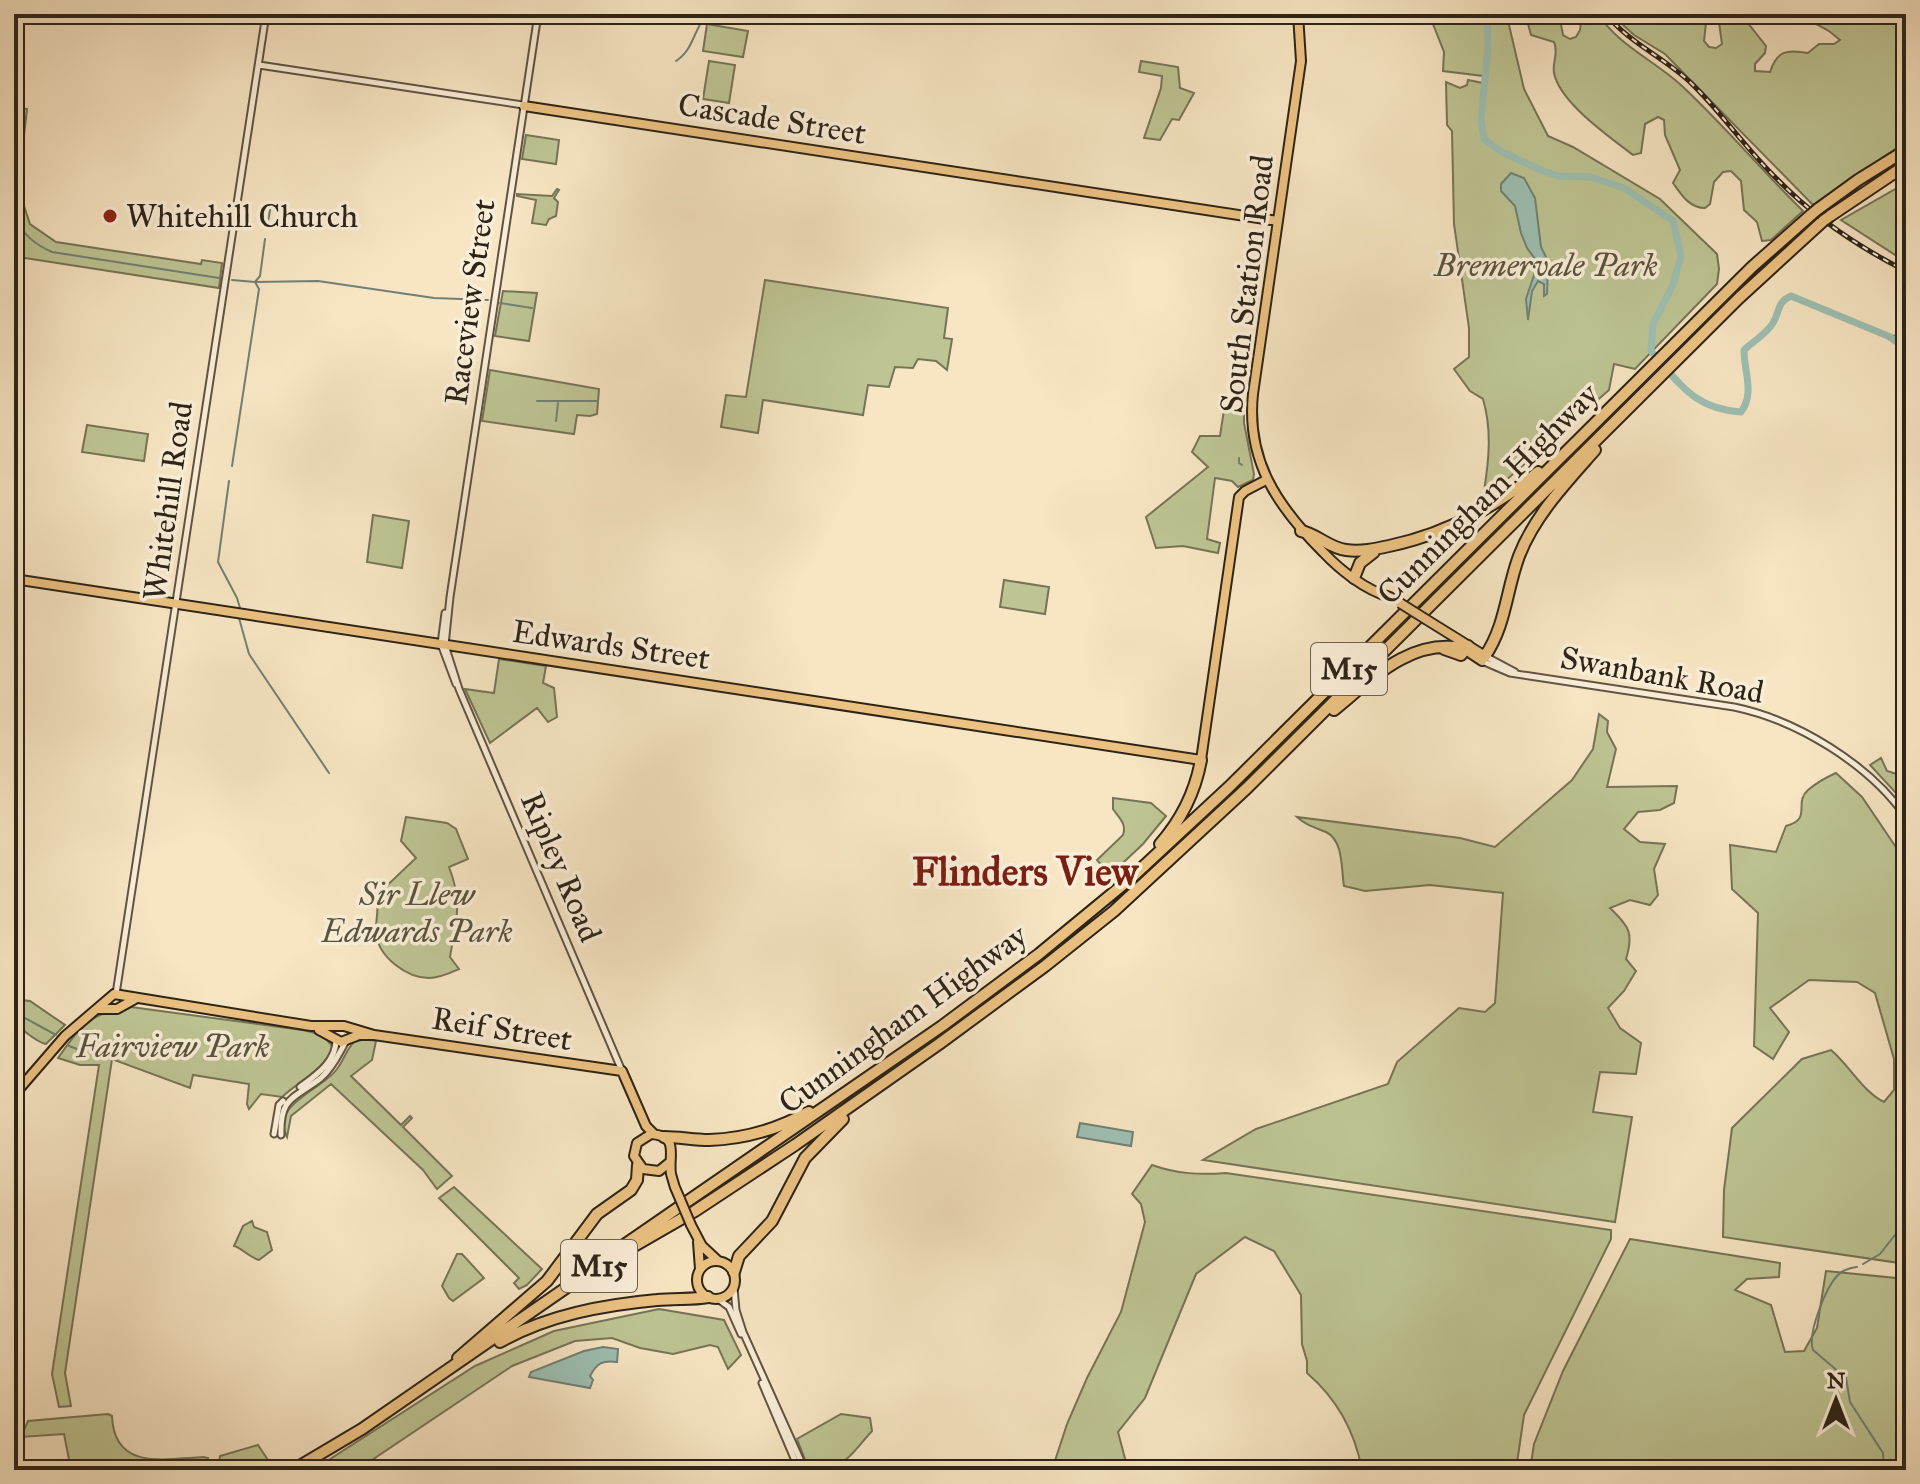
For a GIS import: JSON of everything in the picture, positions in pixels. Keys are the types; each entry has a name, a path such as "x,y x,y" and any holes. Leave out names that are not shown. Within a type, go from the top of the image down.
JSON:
{"highway":[{"name":"Cunningham Highway","path":"294,1469 889,1064 1007,979 1130,879 1229,787 1779,241 1858,180 1906,150"},
{"name":"Cunningham Highway","path":"294,1469 339,1444 589,1272 695,1211 870,1093 1045,966 1114,911 1304,732 1779,259 1826,219 1906,165"},
{"path":"1487,659 1503,621 1519,557 1534,526 1611,431 1614,423"},
{"path":"1301,531 1342,550 1358,551 1424,537 1467,520 1508,495 1554,459 1563,456"},
{"path":"1355,575 1364,558 1382,547"},
{"path":"1304,732 1311,730 1395,662 1414,652 1438,646 1458,655 1465,648"},
{"path":"1130,879 1185,811 1201,760"},
{"path":"659,1135 719,1139 767,1131 806,1114 889,1064"},
{"path":"734,1272 739,1256 772,1221 805,1158 827,1132 865,1101 870,1093"},
{"path":"457,1360 459,1355 547,1281 570,1254 594,1216 633,1187 638,1165"},
{"path":"439,1377 505,1339 565,1316 644,1301 713,1298"}],"main road":[{"name":"South Station Road","path":"1266,480 1254,441 1252,404 1302,55 1298,14"},
{"name":"Cascade Street","path":"524,106 1278,221"},
{"name":"Swanbank Road","path":"1266,480 1281,506 1321,551 1465,648 1487,659"},
{"path":"1201,760 1239,497 1266,480"},
{"name":"Edwards Street","path":"14,579 1201,760"},
{"path":"112,1005 109,995 118,995 311,1026 347,1036"},
{"path":"14,1096 73,1028 98,1009 122,1002 118,995"},
{"path":"112,1005 136,999"},
{"path":"336,1034 341,1042 347,1036"},
{"name":"Reif Street","path":"347,1036 374,1035 622,1071"},
{"name":"Ripley Road","path":"622,1071 646,1126 659,1135"},
{"name":"Ripley Road","path":"638,1106 639,1140"},
{"path":"670,1162 664,1169 646,1171 638,1165 634,1152 639,1140 659,1135 672,1148 670,1162 674,1187 691,1225 707,1252 728,1264 734,1272 734,1288 728,1295 713,1298 698,1285 697,1237"},
{"path":"656,1172 674,1187"},
{"path":"700,1269 718,1261"}],"street":[{"name":"Whitehill Road","path":"118,995 266,14"},
{"name":"Raceview Street","path":"443,644 538,14"},
{"name":"Cascade Street","path":"259,65 524,106"},
{"name":"Ripley Road","path":"443,644 459,689 622,1071"},
{"path":"443,644 451,676 459,689"},
{"path":"448,658 464,648"},
{"name":"Swanbank Road","path":"1487,659 1520,674"},
{"name":"Swanbank Road","path":"1487,659 1502,670 1520,674 1763,714 1856,765 1881,787 1906,817"},
{"path":"336,1034 335,1052 323,1069 279,1105 277,1134 285,1104 329,1070 347,1036"},
{"path":"734,1288 736,1310 743,1332 802,1470"},
{"path":"713,1298 729,1307 802,1470"}],"green space":[{"name":"Bremervale Park","path":"1429,14 1502,14 1509,25 1524,89 1548,136 1573,147 1660,199 1717,254 1719,269 1717,284 1635,369 1614,364 1609,390 1489,495 1484,491 1489,445 1483,399 1470,391 1454,369 1469,357 1469,328 1454,224 1452,131 1447,125 1446,82 1460,88 1467,85 1468,80 1483,83 1483,76 1443,71 1444,52"},
{"path":"1530,14 1559,14 1563,35 1570,39 1576,37 1580,30 1582,14 1598,14 1616,35 1698,101 1803,211 1771,240 1762,241 1757,222 1744,210 1741,181 1731,171 1723,172 1714,182 1710,204 1705,208 1690,203 1673,183 1680,170 1665,135 1664,120 1658,117 1645,124 1641,153 1633,155 1612,139 1576,107 1558,84 1554,73 1554,42 1531,35 1527,20"},
{"path":"1611,14 1707,14 1704,41 1709,47 1716,48 1722,44 1719,22 1725,18 1747,22 1766,46 1765,53 1755,64 1755,71 1770,72 1783,53 1808,53 1819,44 1834,44 1840,40 1798,14 1906,14 1906,142 1813,205 1665,54 1634,35"},
{"path":"707,24 748,31 743,57 703,51"},
{"path":"709,61 735,65 729,103 703,99"},
{"path":"1141,61 1178,67 1180,88 1194,93 1179,120 1172,119 1160,140 1144,138 1162,76 1139,72"},
{"path":"14,107 27,109 18,188 30,224 56,242 201,264 202,260 222,263 219,288 25,258 14,259"},
{"path":"526,135 559,140 556,164 522,159"},
{"path":"1906,183 1906,262 1841,220"},
{"path":"557,189 554,198 558,202 556,216 549,219 546,225 532,223 536,200 517,194 552,196"},
{"path":"765,280 948,308 944,338 952,339 947,370 936,361 918,359 913,368 895,367 889,387 868,385 863,415 763,400 758,433 721,427 726,395 746,397"},
{"path":"503,291 537,293 529,341 495,336"},
{"path":"490,370 599,389 597,414 577,415 574,434 482,421"},
{"path":"1224,410 1244,413 1254,474 1253,480 1238,487 1232,481 1215,478 1207,539 1220,543 1218,553 1183,546 1156,548 1146,517 1208,467 1192,452 1200,436 1220,436"},
{"path":"87,425 148,434 144,461 82,452"},
{"path":"373,515 409,521 402,568 367,562"},
{"path":"1004,580 1049,587 1045,614 1000,607"},
{"path":"499,659 546,666 543,683 554,688 557,717 548,722 537,708 490,743 465,689 494,693"},
{"path":"1599,714 1608,721 1607,732 1616,749 1607,787 1677,786 1674,803 1660,810 1638,812 1624,829 1640,842 1665,844 1654,869 1658,895 1650,905 1630,900 1610,908 1628,930 1630,943 1626,959 1636,971 1624,991 1608,1008 1620,1028 1641,1043 1636,1074 1600,1072 1593,1112 1632,1117 1615,1222 1203,1160 1256,1129 1388,1084 1397,1062 1459,1008 1485,1012 1495,1003 1503,893 1430,885 1365,891 1344,886 1341,856 1332,836 1297,817 1460,838 1495,847 1572,780 1593,749"},
{"path":"1881,758 1887,771 1900,775 1906,767 1906,804 1870,765"},
{"path":"1836,773 1862,797 1906,862 1906,1264 1723,1237 1724,1190 1732,1128 1802,1059 1831,1050 1876,1097 1884,1102 1894,1090 1894,1059 1875,993 1857,982 1809,980 1770,1008 1789,1032 1773,1059 1754,1046 1758,913 1732,889 1730,845 1776,852 1786,826 1801,815 1804,795 1814,785"},
{"path":"1113,798 1151,803 1166,816 1143,844 1110,875 1097,860 1123,835 1123,824 1113,809"},
{"name":"Sir Llew Edwards Park","path":"406,817 447,823 456,829 468,859 449,867 457,902 450,957 459,969 437,977 420,977 403,970 382,950 376,933 376,896 416,858 401,841"},
{"path":"14,999 30,1001 65,1025 46,1044 38,1041 14,1024"},
{"name":"Fairview Park","path":"131,1007 302,1030 324,1037 333,1048 317,1070 282,1097 261,1094 249,1109 249,1084 193,1075 190,1088 112,1059 65,1373 71,1406 59,1407 52,1374 99,1065 80,1065 58,1058 87,1023 103,1014"},
{"path":"366,1039 376,1041 372,1060 351,1076 401,1125 410,1116 412,1118 403,1127 452,1176 437,1189 423,1170 331,1084 291,1116 287,1137 283,1126 291,1107 330,1077 354,1042"},
{"path":"1152,1165 1180,1172 1226,1173 1611,1230 1611,1239 1524,1415 1516,1470 1362,1470 1355,1442 1343,1417 1327,1393 1307,1373 1302,1344 1301,1295 1274,1251 1245,1237 1196,1274 1145,1398 1118,1432 1128,1470 1052,1470 1087,1378 1121,1312 1145,1222 1141,1204 1132,1194"},
{"path":"454,1187 542,1269 527,1285 519,1289 514,1283 519,1278 439,1198"},
{"path":"252,1221 254,1227 267,1232 272,1250 259,1260 234,1246 243,1226"},
{"path":"1630,1239 1780,1263 1779,1277 1747,1279 1735,1290 1771,1305 1785,1352 1804,1351 1817,1328 1826,1271 1906,1279 1906,1470 1530,1470 1534,1444 1563,1371"},
{"path":"457,1254 462,1254 484,1278 453,1301 442,1286"},
{"path":"659,1309 724,1320 741,1355 728,1369 718,1347 710,1345 673,1354 640,1348 612,1338 575,1341 512,1366 357,1470 313,1470 475,1366 554,1331"},
{"path":"841,1414 870,1418 872,1431 846,1460 831,1467 809,1470 797,1439"},
{"path":"112,1416 115,1434 122,1446 132,1454 158,1459 203,1457 208,1458 207,1465 198,1470 71,1470 64,1434 21,1437 28,1421"},
{"path":"258,1445 272,1466 264,1470 218,1470 220,1456"}],"shaded area":[{"path":"1511,173 1524,178 1535,198 1541,247 1548,261 1547,294 1544,296 1544,284 1538,281 1532,291 1528,320 1526,299 1538,263 1527,248 1515,206 1501,191 1501,184"},
{"path":"1080,1123 1133,1132 1131,1146 1077,1137"},
{"path":"603,1347 618,1349 617,1362 598,1365 590,1376 593,1380 590,1388 529,1377 531,1372 584,1351"}],"waterway":[{"path":"676,61 687,50 709,14"},
{"path":"729,14 750,14"},
{"path":"1487,14 1488,47 1481,120 1484,139 1502,152 1543,171 1558,176 1590,177 1624,188 1673,221 1681,256 1673,285 1653,324 1651,351 1689,393 1711,406 1741,412 1748,390 1744,350 1764,334 1781,304 1791,296 1888,336 1900,344 1906,386"},
{"path":"268,222 271,204"},
{"path":"14,215 29,238 52,252 219,278"},
{"path":"265,239 260,276 255,282 318,281 434,298 488,300"},
{"path":"232,280 255,282 259,289 232,466"},
{"path":"500,303 532,308"},
{"path":"1888,336 1906,335"},
{"path":"537,401 598,401"},
{"path":"556,421 558,403"},
{"path":"1239,458 1242,465"},
{"path":"229,481 218,562 240,608"},
{"path":"239,618 249,654 329,773"},
{"path":"14,1012 56,1035"},
{"path":"69,1046 80,1050 107,1046 131,1049"},
{"path":"1863,1264 1880,1254 1906,1221"},
{"path":"1857,1267 1841,1272 1834,1280 1819,1310 1812,1343 1813,1350 1846,1378 1850,1402 1883,1453 1884,1470"}],"railway":[{"path":"1606,14 1625,34 1691,83 1766,167 1806,206 1854,242 1906,271"}],"place":[{"name":"Whitehill Church","path":"110,216"}],"district":[{"name":"Flinders View","path":"1025,871"}]}
